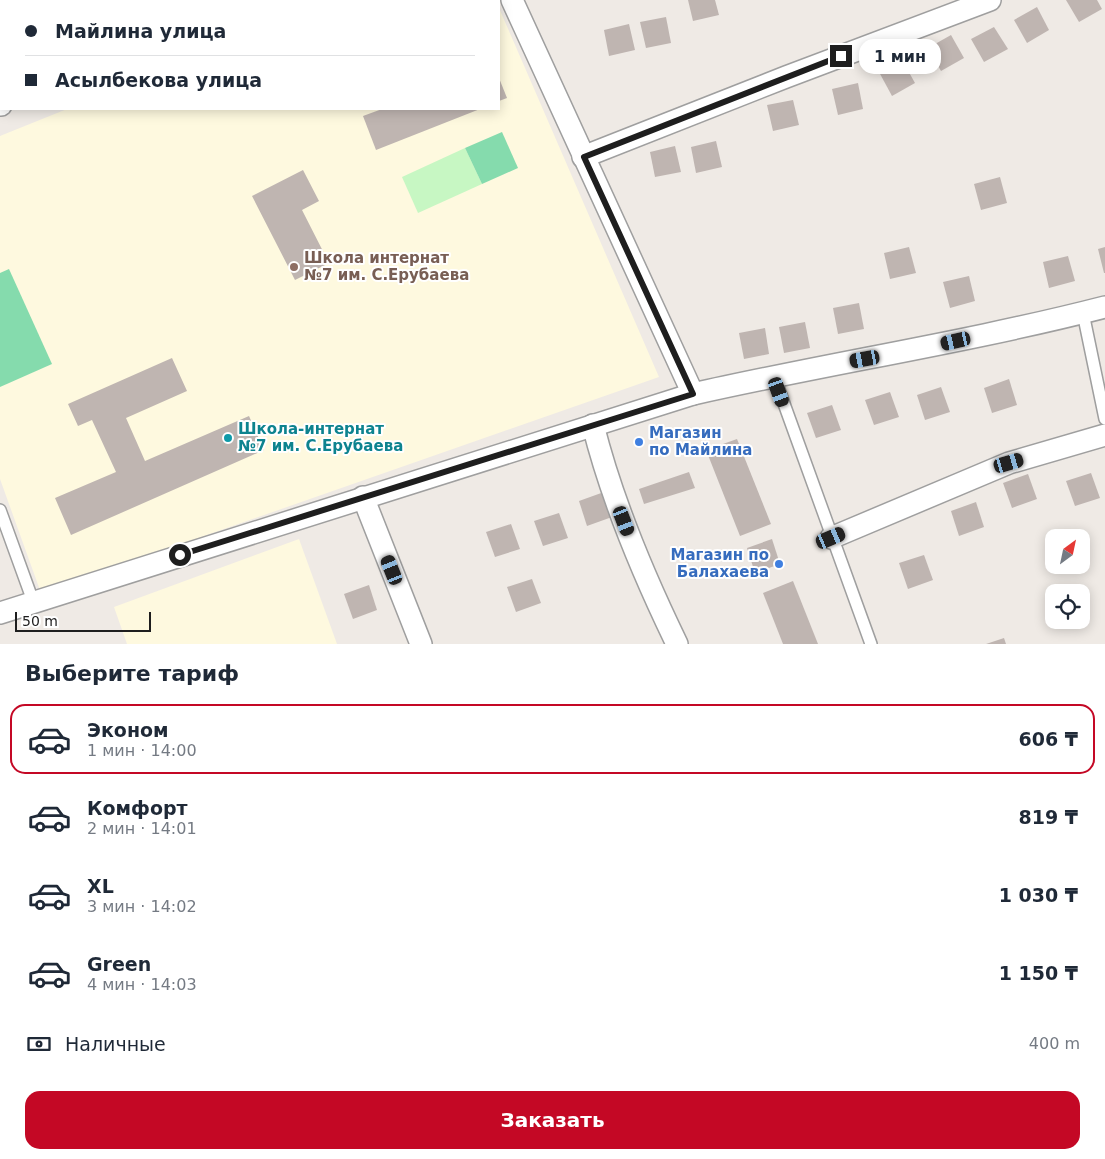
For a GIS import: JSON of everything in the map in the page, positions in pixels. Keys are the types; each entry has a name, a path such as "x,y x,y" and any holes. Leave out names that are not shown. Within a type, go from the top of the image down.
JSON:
{"street":[{"path":"512,0 693,394"},
{"path":"584,157 786,77 990,0"},
{"path":"0,613 693,394 774,376 920,349 1105,307"},
{"path":"593,425 610,484 653,594 677,644"},
{"path":"831,538 1009,463 1105,435"},
{"path":"363,497 422,644"}],"lane":[{"path":"1083,313 1105,419"},
{"path":"774,376 831,538 871,644"},
{"path":"0,510 33,601"}],"shaded area":[{"path":"500,10 659,377 41,593 0,479 0,136 65,110 500,110"},
{"path":"299,539 337,644 127,644 114,607"}],"green space":[{"path":"502,132 518,168 482,184 465,148"},
{"path":"465,148 482,184 418,213 402,177"},
{"path":"9,269 52,364 0,387 0,273"}],"building":[{"path":"688,0 715,0 719,15 693,21"},
{"path":"1066,0 1097,0 1102,9 1079,22"},
{"path":"1037,7 1049,30 1027,43 1014,20"},
{"path":"666,17 671,43 646,48 640,22"},
{"path":"629,24 635,50 609,56 604,30"},
{"path":"994,27 1008,49 984,62 971,39"},
{"path":"951,35 964,58 941,71 928,48"},
{"path":"902,60 915,83 892,96 879,72"},
{"path":"500,80 507,98 500,101"},
{"path":"858,83 863,109 838,115 832,89"},
{"path":"793,100 799,125 773,131 767,105"},
{"path":"379,110 477,110 376,150 363,116"},
{"path":"716,141 722,167 696,173 691,147"},
{"path":"675,146 681,172 655,177 650,152"},
{"path":"303,170 319,201 302,210 329,263 295,280 252,196"},
{"path":"1000,177 1007,203 981,210 974,184"},
{"path":"909,247 916,273 890,279 884,253"},
{"path":"1105,247 1105,273 1104,273 1098,249"},
{"path":"1068,256 1075,281 1049,288 1043,262"},
{"path":"969,276 975,301 950,308 943,282"},
{"path":"859,303 864,329 838,334 833,308"},
{"path":"805,322 810,348 784,353 779,327"},
{"path":"765,328 769,354 744,359 739,333"},
{"name":"Школа-интернат №7 им. С.Ерубаева","path":"172,358 187,391 126,418 145,461 249,416 264,450 71,535 55,498 116,472 92,420 78,426 68,404"},
{"path":"1009,379 1017,405 992,413 984,388"},
{"path":"941,387 950,412 925,420 917,395"},
{"path":"890,392 899,417 874,425 865,400"},
{"path":"832,405 841,430 816,438 807,413"},
{"path":"737,439 771,524 740,536 706,450"},
{"path":"689,472 695,488 644,504 639,489"},
{"path":"1091,473 1100,498 1075,506 1066,481"},
{"path":"1028,474 1037,499 1012,508 1003,483"},
{"path":"604,492 612,517 587,526 579,501"},
{"path":"976,502 984,527 959,536 951,511"},
{"path":"559,513 568,538 543,546 534,521"},
{"path":"511,524 520,549 495,557 486,532"},
{"path":"772,539 780,564 755,573 747,548"},
{"path":"924,555 933,580 908,589 899,563"},
{"path":"532,579 541,603 516,612 507,587"},
{"path":"793,581 818,644 783,644 763,593"},
{"path":"369,585 377,610 353,619 344,594"},
{"path":"1004,638 1006,644 986,644"}],"place":[{"name":"Школа интернат №7 им. С.Ерубаева","path":"294,267"},
{"name":"Школа-интернат №7 им. С.Ерубаева","path":"228,438"},
{"name":"Магазин по Майлина","path":"639,442"},
{"name":"Магазин по Балахаева","path":"779,564"}],"route":[{"path":"180,555 693,394 584,157 841,56"}]}
